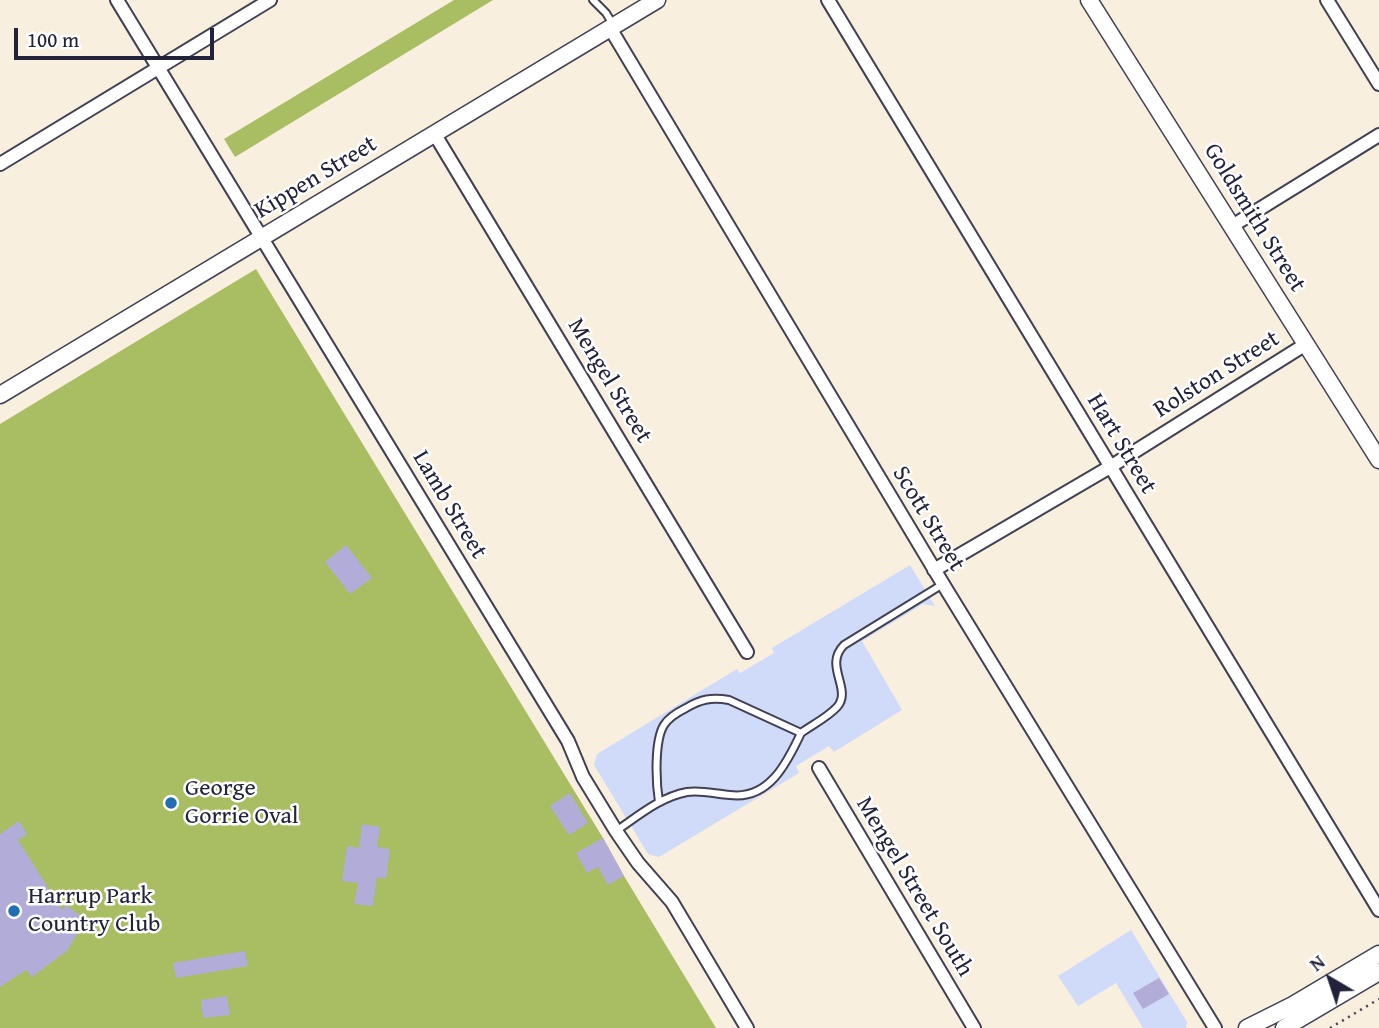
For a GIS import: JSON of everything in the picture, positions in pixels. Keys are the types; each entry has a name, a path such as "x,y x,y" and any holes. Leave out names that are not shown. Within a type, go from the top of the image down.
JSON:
{"street":[{"name":"Lamb Street","path":"117,0 568,741 583,777 616,831 638,863 672,902 747,1028"},
{"path":"0,164 270,0"},
{"name":"Kippen Street","path":"0,395 657,0"},
{"name":"Hart Street","path":"828,0 1379,910"},
{"name":"Goldsmith Street","path":"1089,0 1379,460"},
{"path":"1327,0 1379,84"},
{"name":"Scott Street","path":"612,27 934,570 1215,1028"},
{"name":"Mengel Street","path":"435,133 747,652"},
{"path":"1232,226 1379,135"},
{"name":"Rolston Street","path":"934,570 1110,467 1306,344"},
{"name":"Mengel Street South","path":"819,768 974,1028"},
{"path":"1247,1028 1293,1005 1379,954"},
{"path":"1284,1028 1379,972"}],"lane":[{"name":"Scott Street","path":"593,0 606,13 612,27"},
{"path":"616,831 659,802 688,792 704,791 744,796 757,792 773,780 786,763 801,733 830,713 841,700 836,660 838,651 943,584"},
{"path":"659,802 657,772 660,734 670,718 699,701 717,698 729,701 801,733"}],"path":[{"path":"1331,1028 1379,999"}],"shaded area":[{"path":"910,565 935,606 923,604 862,641 902,710 834,752 829,746 796,766 799,773 659,857 648,854 594,765 597,754 737,669 740,673 774,653 772,648"},
{"path":"1131,930 1187,1022 1186,1028 1143,1028 1116,983 1078,1006 1058,976"}],"green space":[{"path":"454,0 493,0 235,157 224,139"},
{"path":"256,269 716,1028 0,1028 0,424"}],"building":[{"path":"346,545 372,578 350,594 325,562"},
{"path":"570,793 588,823 569,835 550,806"},
{"path":"19,821 27,834 18,840 62,910 66,905 86,920 67,951 32,977 26,970 0,987 0,834"},
{"path":"362,824 380,827 377,847 390,849 386,879 377,877 373,906 354,904 358,883 342,881 347,846 359,848"},
{"path":"603,838 624,876 608,885 598,867 587,873 576,853"},
{"path":"245,951 248,966 176,978 173,963"},
{"path":"1159,978 1169,994 1143,1009 1133,993"},
{"path":"227,996 230,1015 203,1018 201,1000"}],"place":[{"name":"George Gorrie Oval","path":"171,803"},
{"name":"Harrup Park Country Club","path":"14,911"}]}
